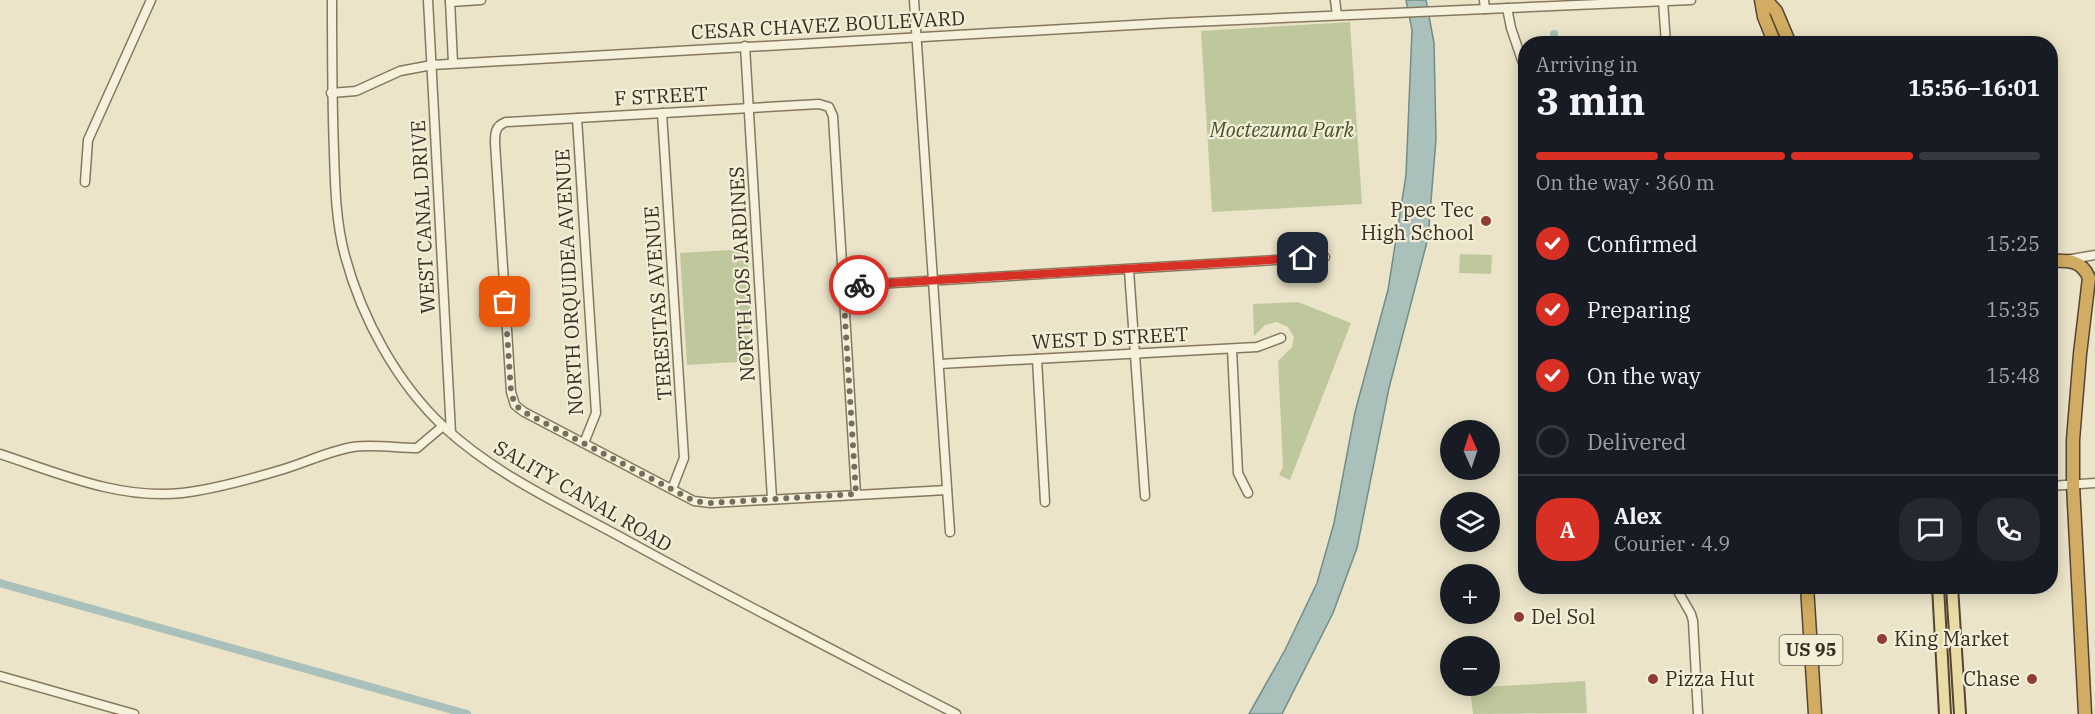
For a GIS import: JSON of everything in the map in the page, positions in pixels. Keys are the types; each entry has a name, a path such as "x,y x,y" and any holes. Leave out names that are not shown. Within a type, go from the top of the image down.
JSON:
{"highway":[{"path":"1763,0 1764,17 1772,36"},
{"path":"1763,0 1776,11 1787,36"},
{"path":"2058,261 2077,263 2083,267 2089,278 2073,440 2073,484 2085,714"},
{"name":"US 95","path":"1808,594 1815,714"}],"main road":[{"path":"1938,594 1945,714"},
{"path":"1952,594 1960,714"}],"street":[{"path":"85,182 88,140 151,0"},
{"name":"SALITY CANAL ROAD","path":"332,0 331,93 338,221 344,255 354,285 387,354 421,403 451,433 500,471 646,551 956,714"},
{"name":"WEST CANAL DRIVE","path":"428,0 451,433"},
{"path":"453,63 450,1 481,0"},
{"path":"914,0 950,532"},
{"path":"1335,0 1337,15"},
{"name":"CESAR CHAVEZ BOULEVARD","path":"331,93 356,91 400,71 432,64 1437,11 1484,4 1507,8 1691,0"},
{"path":"1663,1 1665,36"},
{"path":"1507,8 1518,49"},
{"name":"NORTH LOS JARDINES","path":"745,46 772,499"},
{"name":"F STREET","path":"584,443 524,412 515,405 511,392 495,143 496,128 506,122 662,112 819,104 830,107 833,116 843,286"},
{"name":"TERESITAS AVENUE","path":"662,112 684,458 672,489"},
{"name":"NORTH ORQUIDEA AVENUE","path":"577,118 596,412 584,443"},
{"path":"2058,261 2095,255"},
{"path":"856,494 843,286 1325,257"},
{"path":"2089,285 2095,269"},
{"path":"1129,270 1145,496"},
{"name":"WEST D STREET","path":"939,364 1232,349 1257,347 1281,338"},
{"path":"1232,349 1238,473 1248,493"},
{"path":"1037,359 1045,502"},
{"path":"0,454 64,476 114,489 151,494 181,493 283,469 356,446 417,448 443,426"},
{"path":"584,443 694,501 711,503 947,490"},
{"path":"2058,485 2095,483"},
{"path":"1680,594 1693,621 1698,714"},
{"path":"0,676 134,714"}],"green space":[{"name":"Moctezuma Park","path":"1350,22 1362,204 1212,212 1201,31"},
{"path":"747,249 754,361 687,365 680,253"},
{"path":"1460,254 1492,255 1491,274 1459,273"},
{"path":"1298,302 1351,323 1290,480 1279,475 1283,467 1278,361 1292,347 1294,337 1288,327 1277,322 1265,325 1254,336 1253,304"},
{"path":"1585,681 1587,713 1473,714 1471,696 1500,696 1500,686"}],"water":[{"path":"1406,0 1426,0 1434,43 1436,139 1428,238 1389,388 1357,548 1333,613 1282,714 1249,714 1285,650 1317,583 1334,523 1355,412 1388,290 1406,175 1412,30"}],"waterway":[{"path":"0,583 467,714"}],"way so far":[{"path":"505,302 511,392 515,405 524,412 694,501 711,503 856,494 843,286 859,285"}],"place":[{"name":"Ppec Tec High School","path":"1486,221"},
{"name":"Del Sol","path":"1519,617"},
{"name":"King Market","path":"1882,639"},
{"name":"Pizza Hut","path":"1653,679"},
{"name":"Chase","path":"2032,679"}],"route":[{"path":"859,285 1303,258"}]}
